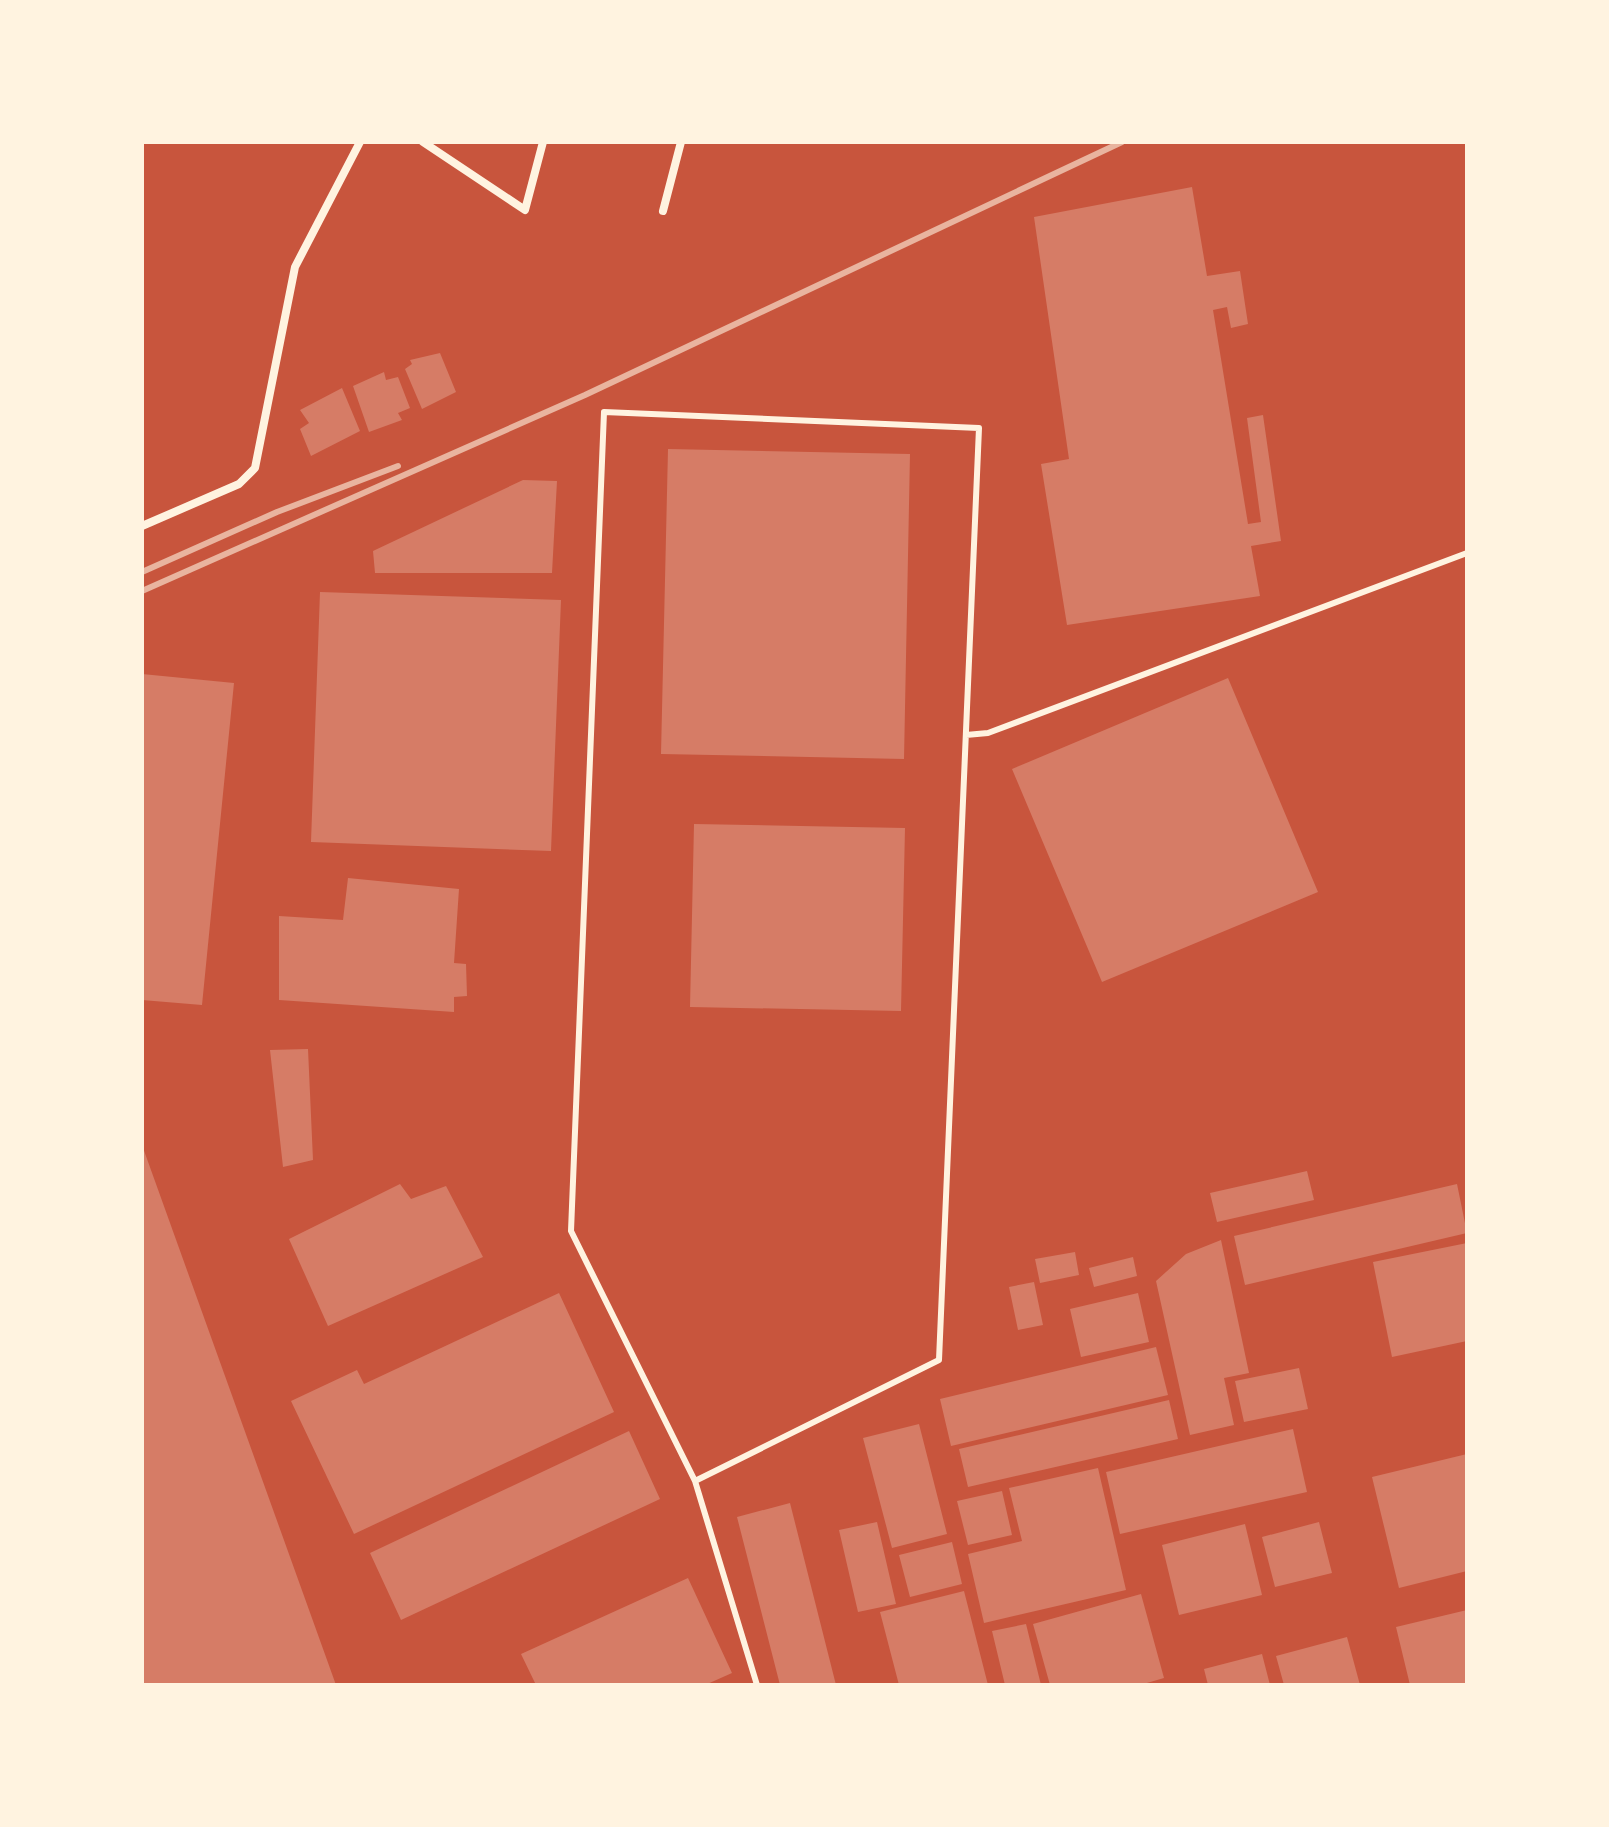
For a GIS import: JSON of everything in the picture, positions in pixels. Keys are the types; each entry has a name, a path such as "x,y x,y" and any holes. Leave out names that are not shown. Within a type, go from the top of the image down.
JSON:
{"street":[{"path":"142,526 239,484 255,468 295,267 360,142"},
{"path":"423,142 525,210 543,142"},
{"path":"663,211 681,142"}],"lane":[{"path":"695,1481 939,1360 979,428 604,412 571,1231 695,1481 716,1539 757,1685"},
{"path":"966,735 988,733 1467,553"}],"building":[{"path":"1192,187 1207,276 1240,271 1248,324 1231,328 1227,307 1213,310 1248,524 1261,522 1247,418 1263,415 1281,541 1251,546 1260,596 1067,625 1041,464 1069,459 1034,217"},
{"path":"440,353 456,392 422,409 405,369 412,364 410,360"},
{"path":"384,372 386,380 398,377 410,408 398,413 402,420 369,432 353,386"},
{"path":"342,388 360,431 311,456 300,429 309,423 300,410"},
{"path":"668,449 910,454 904,759 661,754"},
{"path":"523,480 557,481 552,573 375,573 373,551"},
{"path":"320,592 561,600 551,851 311,842"},
{"path":"142,674 234,683 202,1005 142,1000"},
{"path":"1228,678 1318,892 1102,982 1012,769"},
{"path":"694,824 905,828 901,1011 690,1007"},
{"path":"348,878 459,889 454,963 466,964 467,996 454,997 454,1012 279,1000 279,916 343,920"},
{"path":"308,1049 313,1160 283,1167 270,1050"},
{"path":"142,1145 336,1685 142,1685"},
{"path":"1307,1171 1314,1200 1217,1222 1210,1193"},
{"path":"400,1184 411,1199 446,1186 483,1257 328,1326 289,1239"},
{"path":"1457,1184 1467,1233 1245,1285 1234,1236"},
{"path":"1221,1240 1249,1373 1224,1378 1234,1425 1190,1435 1156,1281 1186,1254"},
{"path":"1467,1243 1467,1341 1392,1357 1373,1262"},
{"path":"1075,1252 1079,1275 1040,1283 1035,1259"},
{"path":"1133,1257 1137,1276 1094,1287 1089,1268"},
{"path":"1034,1282 1043,1325 1018,1330 1009,1287"},
{"path":"559,1293 614,1412 354,1534 291,1401 357,1370 364,1384"},
{"path":"1138,1293 1149,1342 1081,1357 1070,1309"},
{"path":"1156,1347 1168,1395 951,1446 940,1399"},
{"path":"1299,1368 1308,1409 1244,1422 1235,1381"},
{"path":"1169,1400 1178,1439 968,1487 959,1449"},
{"path":"919,1424 947,1534 892,1548 863,1438"},
{"path":"1293,1429 1307,1492 1120,1534 1106,1472"},
{"path":"629,1431 660,1499 401,1620 370,1553"},
{"path":"1467,1454 1467,1571 1399,1588 1372,1477"},
{"path":"1098,1468 1126,1590 984,1623 968,1554 1022,1541 1009,1488"},
{"path":"1002,1491 1012,1535 968,1545 957,1501"},
{"path":"790,1503 836,1685 780,1685 737,1517"},
{"path":"877,1522 896,1604 858,1612 839,1530"},
{"path":"1319,1522 1332,1573 1275,1587 1262,1537"},
{"path":"1245,1524 1262,1595 1179,1615 1162,1545"},
{"path":"952,1542 962,1584 910,1597 899,1555"},
{"path":"688,1578 732,1673 705,1685 536,1685 521,1654"},
{"path":"964,1591 988,1685 899,1685 880,1612"},
{"path":"1141,1594 1164,1678 1140,1685 1050,1685 1033,1624"},
{"path":"1467,1610 1467,1685 1410,1685 1396,1627"},
{"path":"1026,1624 1041,1685 1005,1685 992,1631"},
{"path":"1347,1637 1360,1685 1284,1685 1276,1656"},
{"path":"1262,1654 1270,1685 1208,1685 1204,1669"}],"railway":[{"path":"142,591 585,395 1122,142"},
{"path":"142,572 277,512 398,466"}]}
